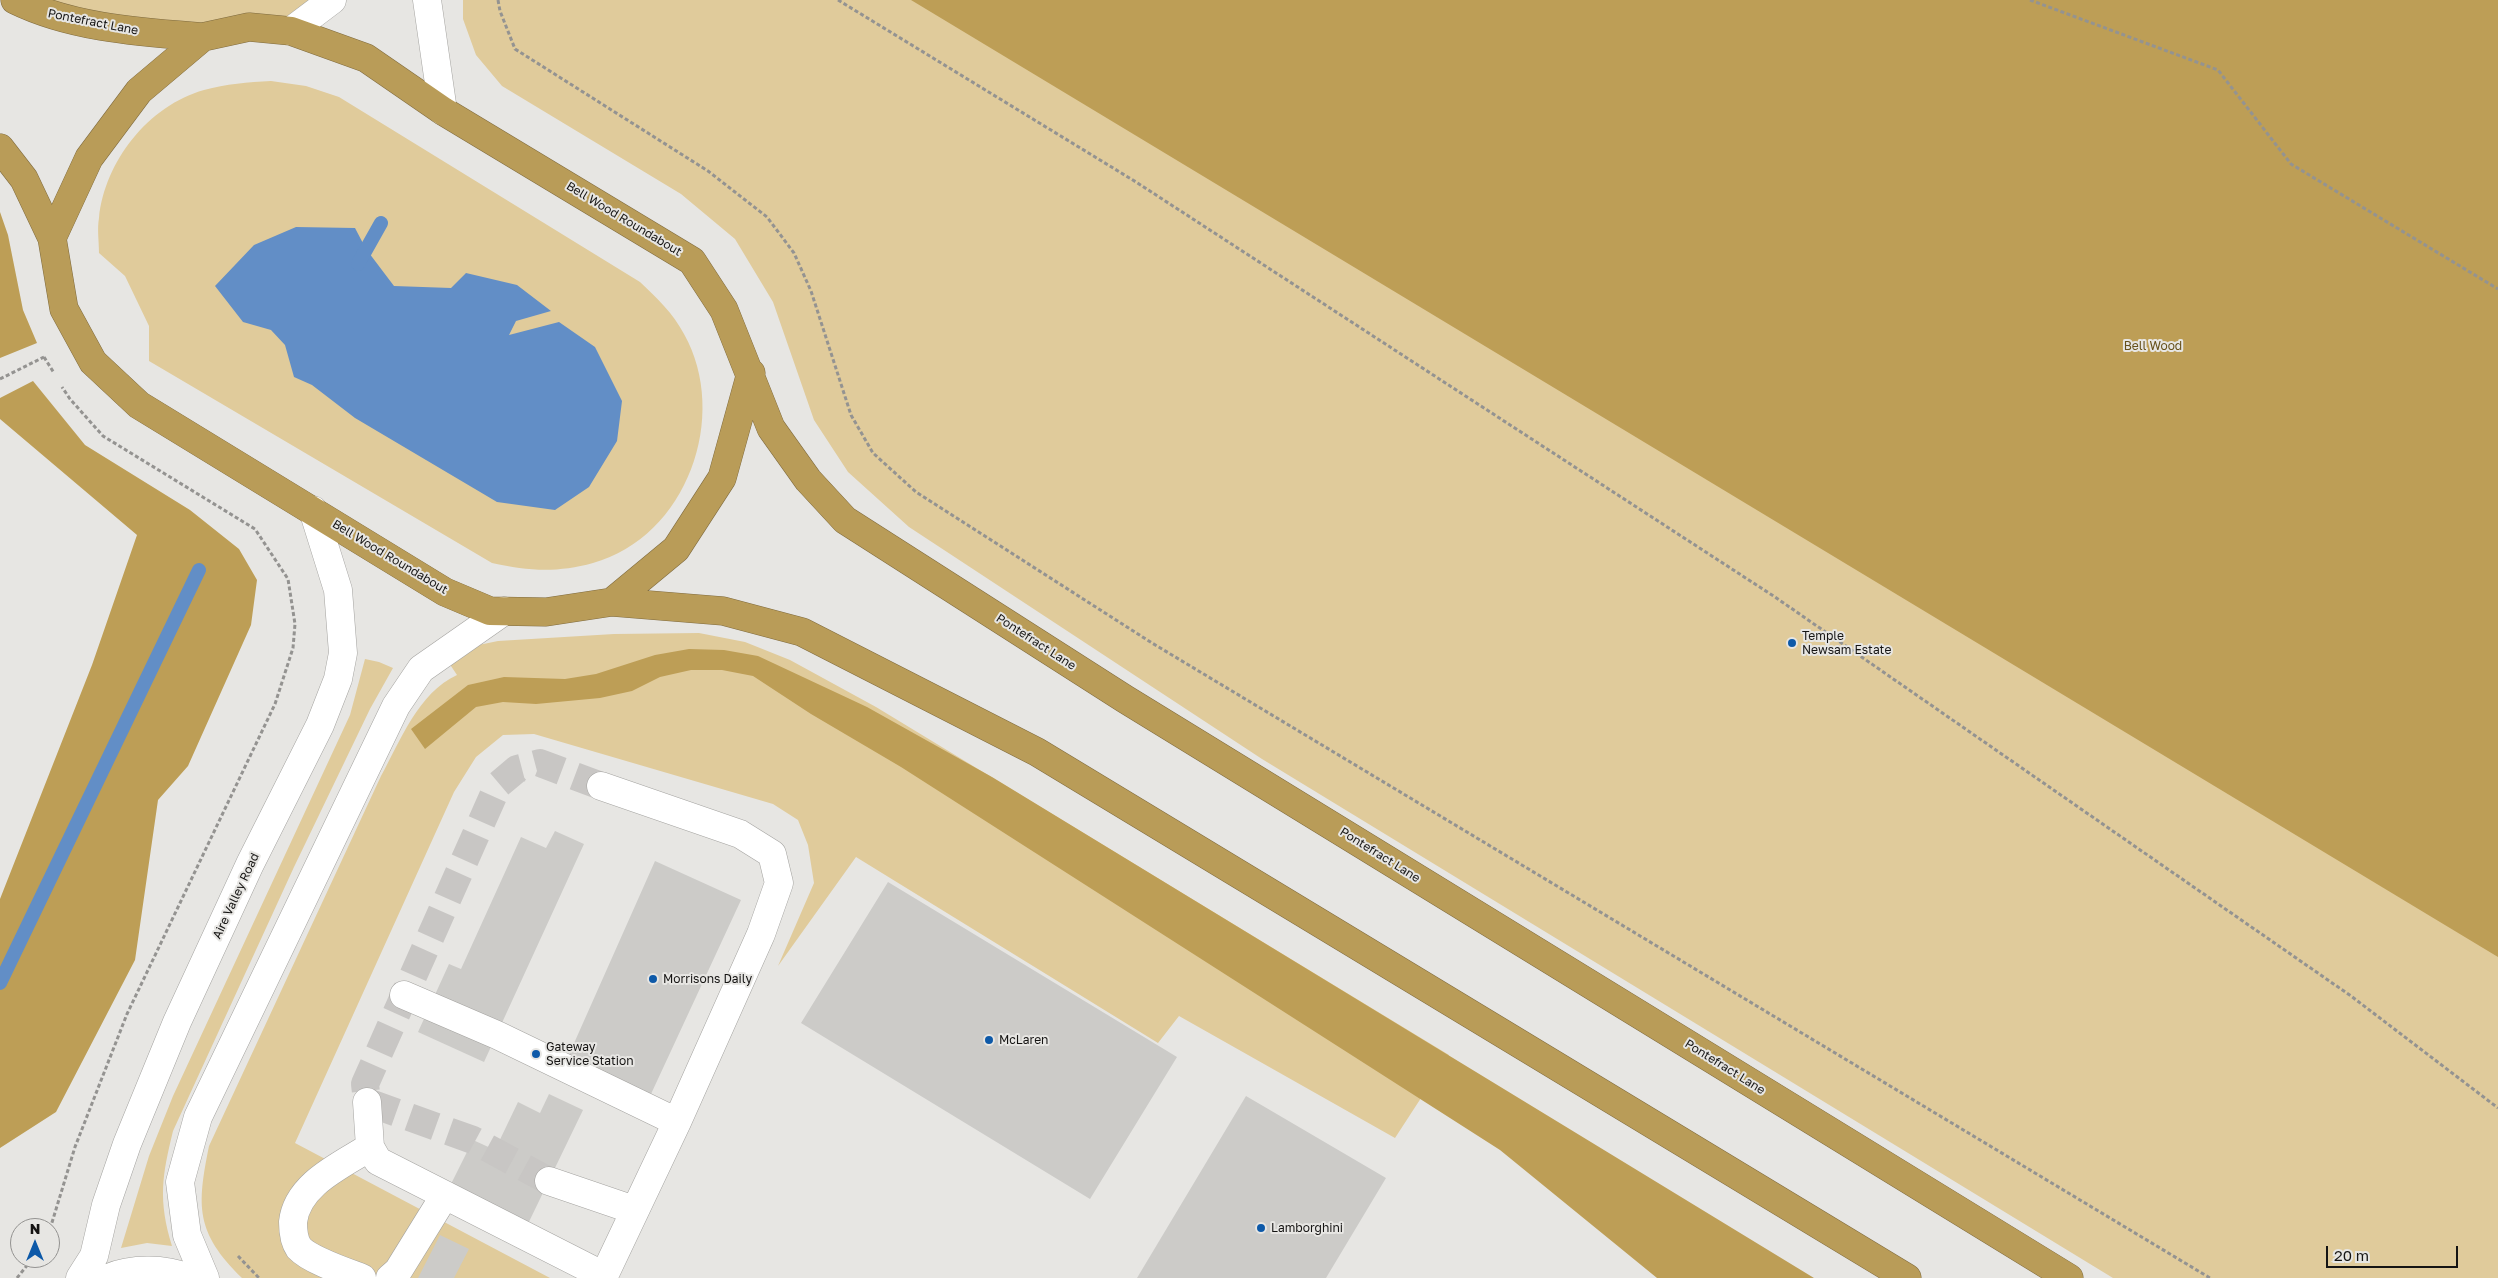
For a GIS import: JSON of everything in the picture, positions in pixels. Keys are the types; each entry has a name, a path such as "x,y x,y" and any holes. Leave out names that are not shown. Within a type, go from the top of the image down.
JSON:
{"highway":[{"name":"Pontefract Lane","path":"15,0 39,12 126,31 203,37"},
{"name":"Bell Wood Roundabout","path":"612,602 546,612 490,611 445,592 139,405 93,362 64,309 52,238 89,158 139,91 203,37 249,27 291,31 366,58 443,111 692,261 724,310 751,373"},
{"path":"0,148 24,179 52,238"},
{"name":"Pontefract Lane","path":"751,373 771,428 808,480 845,520 1125,699 2069,1278"},
{"path":"612,602 676,549 722,478 751,373"},
{"path":"612,602 723,611 802,632 1037,752 1907,1278"}],"street":[{"path":"291,31 332,0"},
{"path":"427,0 443,111"},
{"name":"Aire Valley Road","path":"80,1278 94,1256 106,1205 127,1144 177,1022 250,864 320,725 338,679 343,653 338,590 313,510"},
{"path":"205,1278 187,1235 180,1182 198,1117 396,706 420,669 504,611"},
{"path":"367,1102 370,1147 378,1161 603,1277 677,1122 761,934 779,883 772,854 740,834 601,786"},
{"path":"404,995 497,1035 677,1122"},
{"path":"362,1278 324,1263 299,1248 292,1232 295,1211 314,1184 370,1147"},
{"path":"549,1181 634,1210"},
{"path":"390,1278 398,1271 445,1195"},
{"path":"108,1278 117,1274 148,1271 179,1274 188,1278"}],"path":[{"path":"498,0 500,11 514,49 708,171 767,217 794,252 811,291 851,415 873,453 916,492 1152,643 2210,1278"},
{"path":"838,0 1136,182 1775,597 2351,996 2498,1108"},
{"path":"2030,0 2218,70 2291,164 2498,288"},
{"path":"0,379 81,339"},
{"path":"44,357 54,374"},
{"path":"53,1218 75,1147 127,1014 275,704 293,648 295,624 288,579 255,529 104,436 70,400 59,383"},
{"path":"17,1278 25,1268"}],"green space":[{"path":"17,0 332,0 291,31 203,37"},
{"name":"Temple Newsam Estate","path":"463,0 2498,0 2498,1278 2113,1278 1262,759 909,527 848,472 814,420 773,302 735,239 681,194 502,86 476,55 463,19"},
{"name":"Bell Wood","path":"911,0 2498,0 2498,957"},
{"path":"271,81 306,86 339,97 640,282 664,306 684,334 697,366 702,401 700,436 691,470 675,501 653,528 626,549 593,563 580,566 542,570 492,563 149,361 149,326 125,276 99,253 99,218 110,176 120,157 133,139 165,109 184,98 204,90 221,86"},
{"path":"0,212 8,235 23,310 37,343 0,358"},
{"path":"33,381 85,445 190,510 239,549 257,580 251,625 188,766 158,800 135,960 56,1112 0,1148 0,899 92,665 137,535 0,419 0,398"},
{"path":"699,633 745,642 790,660 876,707 1449,1055 1395,1138 1179,1016 1158,1043 856,857 778,966 814,883 808,845 798,820 773,804 534,734 503,735 476,757 454,792 295,1143 550,1278 242,1278 215,1246 203,1217 202,1185 209,1146 381,776 421,705 443,683 457,675 447,660 469,647 498,641 614,634"},
{"path":"689,649 724,650 758,656 867,707 992,777 1814,1278 1657,1278 1500,1150 901,767 811,714 753,676 722,670 691,670 660,677 632,691 600,698 536,704 503,702 476,707 425,749 411,729 468,685 504,677 565,679 596,674 655,655"},
{"path":"365,659 393,668 370,709 294,867 173,1131 166,1161 163,1188 165,1215 172,1246 147,1243 121,1248 149,1156 173,1096 350,715"}],"water":[{"path":"296,227 355,228 366,249 394,286 451,288 466,273 517,285 551,311 516,321 509,335 559,322 595,347 622,401 617,441 589,487 555,510 497,502 355,418 312,385 294,377 285,345 271,330 243,322 215,286 254,245"}],"building":[{"path":"555,831 584,844 484,1062 418,1032 449,964 461,969 521,837 546,848"},
{"name":"Morrisons Daily","path":"655,861 741,900 651,1094 567,1059"},
{"name":"McLaren","path":"888,882 1177,1057 1090,1199 801,1023"},
{"path":"549,1094 583,1110 525,1230 447,1192 473,1140 495,1150 518,1102 540,1113"},
{"name":"Lamborghini","path":"1246,1096 1386,1178 1326,1278 1137,1278"},
{"path":"440,1235 469,1249 454,1278 418,1278"}],"waterway":[{"path":"358,264 381,223"},
{"path":"0,983 199,570"}],"tunnel":[{"path":"549,1181 473,1140 367,1102 365,1084 498,785 517,769 540,763 601,786"}],"place":[{"name":"Temple Newsam Estate","path":"1792,643"},
{"name":"Morrisons Daily","path":"653,979"},
{"name":"McLaren","path":"989,1040"},
{"name":"Gateway Service Station","path":"536,1054"},
{"name":"Lamborghini","path":"1261,1228"}]}
